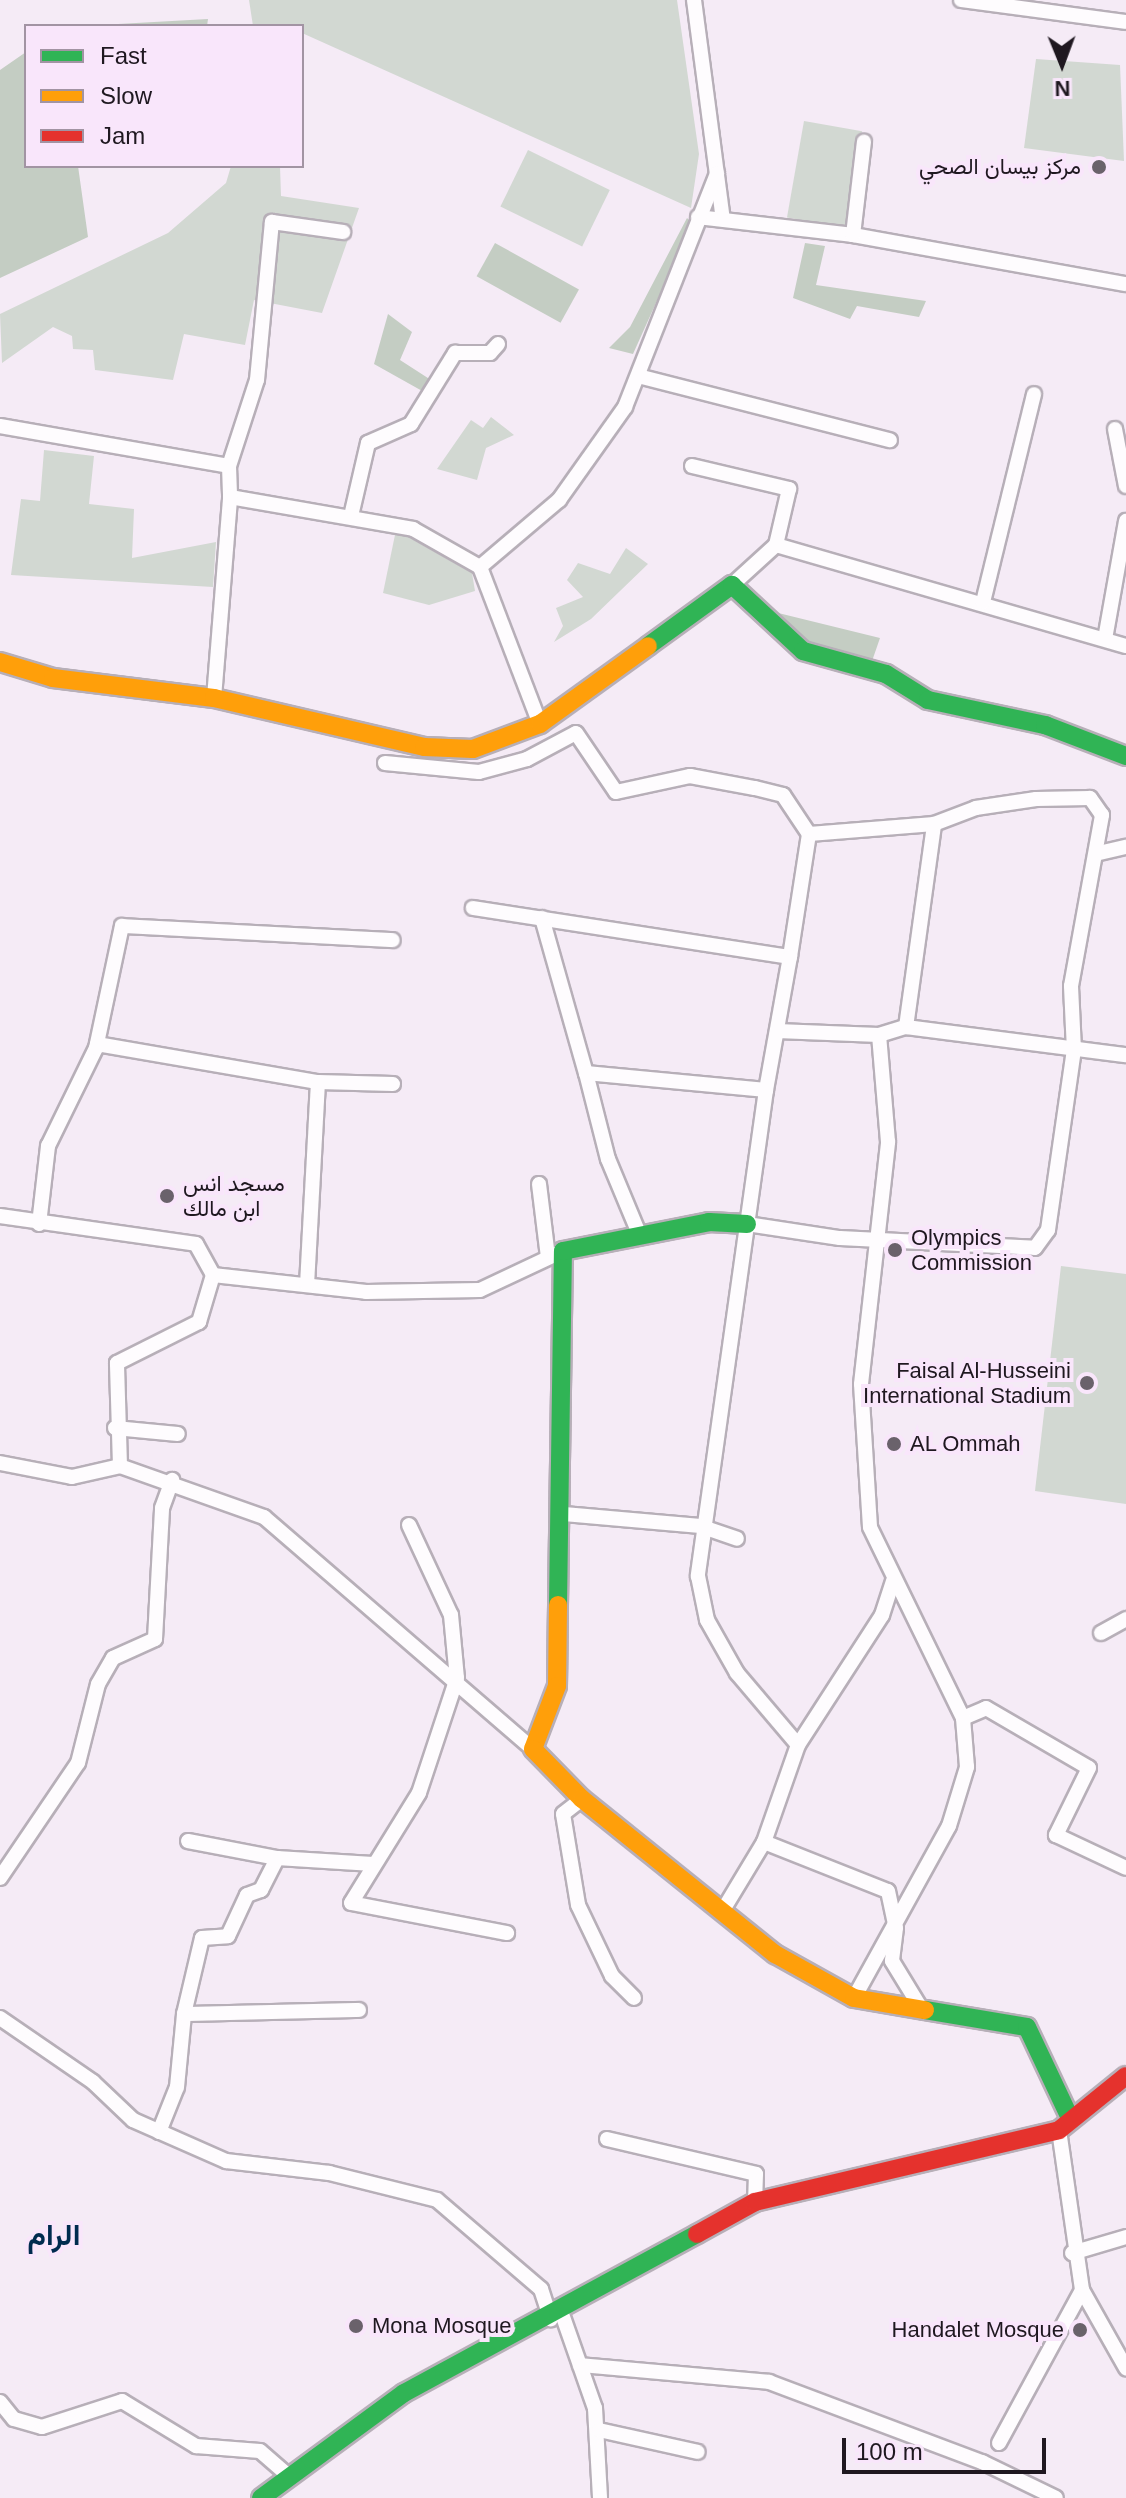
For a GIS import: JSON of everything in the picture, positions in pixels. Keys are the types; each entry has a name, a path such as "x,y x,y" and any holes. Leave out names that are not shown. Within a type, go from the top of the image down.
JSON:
{"street":[{"path":"694,0 723,219"},
{"path":"961,0 1126,22"},
{"path":"853,235 864,142"},
{"path":"480,567 559,500 625,407 717,173"},
{"path":"698,217 853,235 1126,284"},
{"path":"214,698 230,497 229,466 257,380 272,222 343,232"},
{"path":"351,516 368,443 411,424 455,353 490,353 498,344"},
{"path":"638,376 890,440"},
{"path":"983,602 1034,394"},
{"path":"0,426 229,466"},
{"path":"1115,429 1126,486"},
{"path":"0,662 53,678 214,698 438,748 489,746 540,724 732,585 776,545 789,489 692,466"},
{"path":"230,497 413,529 480,567 540,724"},
{"path":"1105,639 1126,521"},
{"path":"776,545 983,602 1126,646"},
{"path":"732,585 803,651 886,674 945,705 1045,725 1126,755"},
{"path":"385,763 479,772 527,759 576,733 616,792 690,776 755,788 783,795 809,834 766,1090 700,1526 698,1576 707,1620 737,1673 798,1745"},
{"path":"213,1275 445,1295 480,1290 555,1254 709,1222 876,1239 1035,1248 1048,1230 1074,1050 1071,986 1099,853 1102,815 1090,798 976,808 934,824 809,834"},
{"path":"906,1027 934,824"},
{"path":"1099,853 1126,847"},
{"path":"473,908 790,957"},
{"path":"542,918 608,1159 640,1236"},
{"path":"39,1224 48,1146 97,1044 122,926 393,940"},
{"path":"777,1031 879,1035 906,1027 1126,1055"},
{"path":"854,1998 896,1928 949,1826 967,1767 963,1718 893,1581 870,1527 862,1449 876,1239 888,1142 879,1035"},
{"path":"97,1044 318,1082 393,1084"},
{"path":"586,1073 766,1090"},
{"path":"307,1285 318,1082"},
{"path":"533,1749 557,1686 564,1514 555,1254 539,1184"},
{"path":"0,1216 39,1224 196,1244 213,1275 199,1322 117,1363 115,1428 120,1466"},
{"path":"115,1428 178,1434"},
{"path":"0,1463 72,1477 120,1466 172,1480 264,1517 457,1678 582,1799 775,1954 854,1998 924,2013 1027,2027 1064,2124 1072,2253 1082,2290 1126,2368"},
{"path":"0,1878 78,1763 98,1684 113,1658 155,1639 162,1508 172,1480"},
{"path":"564,1514 700,1526 737,1539"},
{"path":"409,1525 451,1615 457,1678 419,1793 351,1903 507,1933"},
{"path":"723,1910 764,1842 798,1745 882,1615 893,1581"},
{"path":"1101,1633 1126,1619"},
{"path":"963,1718 986,1708 1089,1768 1056,1835 1126,1868"},
{"path":"582,1799 563,1814 578,1905 612,1976 634,1998"},
{"path":"188,1841 277,1858 373,1864"},
{"path":"764,1842 888,1891 896,1928 892,1961 924,2013"},
{"path":"159,2132 177,2087 184,2014 202,1938 228,1936 247,1895 261,1890 277,1858"},
{"path":"184,2014 359,2010"},
{"path":"0,2018 159,2132 226,2161 329,2173 437,2200 541,2289 556,2316 580,2365 599,2430 600,2498"},
{"path":"261,2498 404,2393 556,2316 755,2202 1064,2124 1126,2076"},
{"path":"607,2139 756,2174 755,2202"},
{"path":"1072,2253 1126,2237"},
{"path":"999,2443 1082,2290"},
{"path":"580,2365 769,2382 982,2462 1056,2498"},
{"path":"0,2402 14,2419 42,2427 122,2401 196,2446 260,2451 290,2477"},
{"path":"599,2430 698,2452"}],"shaded area":[{"path":"249,0 677,0 699,154 691,208 304,34 304,24 253,24"},
{"path":"208,19 207,24 118,24"},
{"path":"24,53 24,168 78,168 88,237 0,278 0,70"},
{"path":"1036,59 1120,65 1124,161 1024,148"},
{"path":"804,121 862,131 845,228 787,218"},
{"path":"528,150 610,190 582,247 500,207"},
{"path":"230,168 280,168 281,196 359,208 322,313 254,300 245,345 184,334 173,380 95,370 93,350 73,349 72,336 53,327 2,363 0,314 168,233 226,183"},
{"path":"687,218 692,223 633,354 609,348 630,327"},
{"path":"495,243 579,290 561,323 477,276"},
{"path":"805,243 825,246 816,285 926,301 919,317 857,306 850,319 793,298"},
{"path":"388,314 412,332 400,360 431,380 424,392 374,364"},
{"path":"491,417 514,435 486,448 477,480 437,469 471,420 483,428"},
{"path":"44,450 94,456 89,504 134,509 132,558 216,542 213,587 11,575 21,499 40,501"},
{"path":"396,530 472,573 475,591 429,605 383,593"},
{"path":"626,548 648,564 591,619 554,642 563,626 556,608 583,597 567,580 578,563 610,574"},
{"path":"766,610 880,638 871,664 794,639"},
{"name":"Faisal Al-Husseini International Stadium","path":"1061,1266 1126,1274 1126,1504 1035,1491"}],"traffic: fast":[{"path":"648,646 732,585 803,651 886,674 928,700 1045,725 1126,756"},
{"path":"558,1605 563,1251 709,1222 747,1224"},
{"path":"925,2010 1027,2027 1070,2118"},
{"path":"261,2498 404,2393 697,2234"}],"traffic: slow":[{"path":"0,662 53,678 214,698 424,747 473,749 540,724 648,646"},
{"path":"558,1605 557,1686 533,1749 582,1799 775,1954 854,1998 925,2010"}],"traffic: jam":[{"path":"697,2234 755,2202 1059,2130 1126,2076"}],"place":[{"name":"مركز بيسان الصحي","path":"1099,167"},
{"name":"مسجد انس ابن مالك","path":"167,1196"},
{"name":"Olympics Commission","path":"895,1250"},
{"name":"Faisal Al-Husseini International Stadium","path":"1087,1383"},
{"name":"AL Ommah","path":"894,1444"},
{"name":"Mona Mosque","path":"356,2326"},
{"name":"Handalet Mosque","path":"1080,2330"}],"district":[{"name":"الرام","path":"54,2235"}]}
